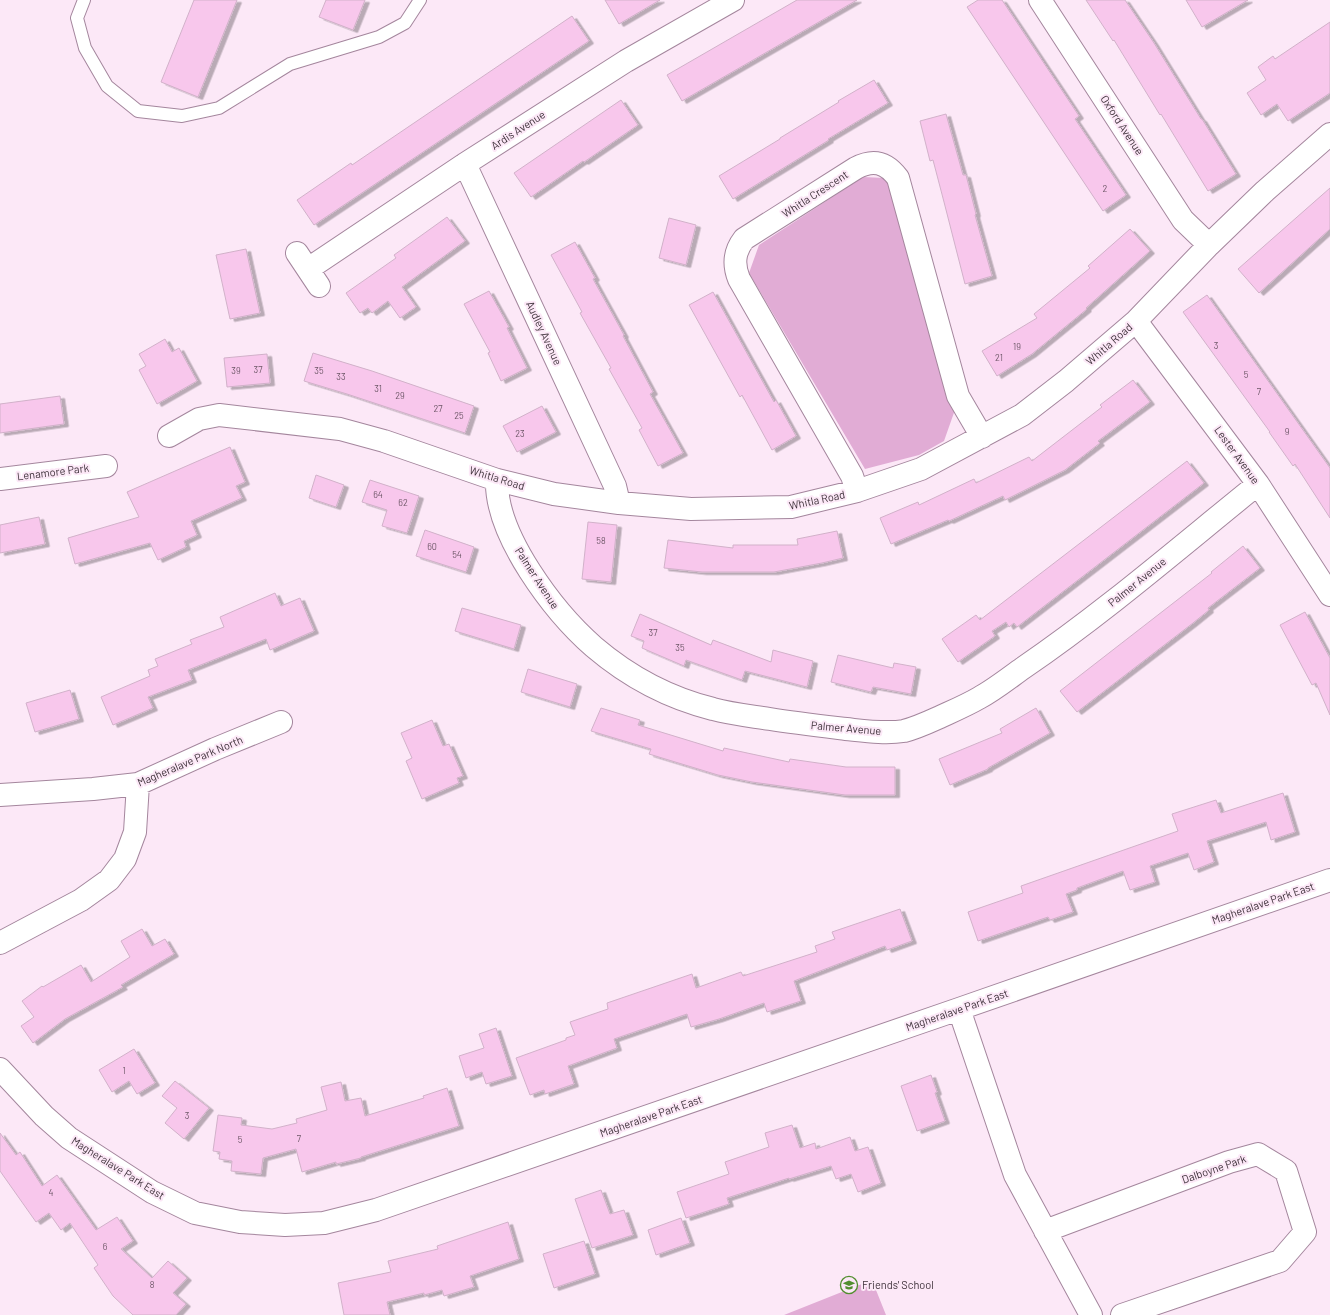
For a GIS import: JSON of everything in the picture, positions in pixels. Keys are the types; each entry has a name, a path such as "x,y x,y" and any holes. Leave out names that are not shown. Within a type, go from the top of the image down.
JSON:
{"street":[{"name":"Ardis Avenue","path":"308,269 466,164 626,61 733,0"},
{"name":"Oxford Avenue","path":"1040,0 1183,220 1209,245"},
{"name":"Whitla Road","path":"169,436 199,419 219,415 340,429 384,441 497,480 554,494 619,503 691,509 791,507 857,491 921,470 1022,415 1066,381 1136,320 1209,245 1330,134"},
{"name":"Audley Avenue","path":"466,164 615,486 619,503"},
{"name":"Whitla Crescent","path":"857,491 852,476 739,279 734,262 739,246 744,239 864,164 882,164 894,172 898,178 958,396 982,437"},
{"name":"Lester Avenue","path":"1136,320 1258,484 1330,595"},
{"name":"Lenamore Park","path":"0,479 106,466"},
{"name":"Palmer Avenue","path":"497,480 497,492 507,530 532,574 564,617 582,636 603,654 628,672 661,690 712,709 809,725 874,732 904,731 924,724 979,698 1067,638 1258,484"},
{"name":"Magheralave Park North","path":"0,795 93,789 138,784 215,749 281,722"},
{"path":"0,943 81,900 109,880 125,859 135,832 138,784"},
{"name":"Magheralave Park East","path":"0,1069 44,1116 69,1138 152,1192 195,1213 240,1222 285,1226 324,1223 376,1210 959,1010 1330,880"},
{"path":"959,1010 1015,1175 1091,1315"},
{"name":"Dalboyne Park","path":"1045,1231 1229,1162 1258,1154 1286,1171 1305,1232 1280,1261 1122,1315"}],"lane":[{"path":"84,0 77,18 85,48 107,86 138,111 182,116 219,108 290,64 379,37 405,23 420,0"}],"shaded area":[{"path":"863,177 885,178 894,189 956,407 944,441 919,455 865,469 749,273 759,245"},
{"path":"872,1280 886,1315 784,1315"}],"building":[{"path":"194,0 237,0 198,97 161,82"},
{"path":"326,0 365,0 353,30 319,17"},
{"path":"605,0 660,0 619,24"},
{"path":"797,0 857,0 682,101 667,75"},
{"path":"978,0 1002,0 1079,116 1075,119 1126,195 1103,211 967,7"},
{"path":"1086,0 1125,0 1154,43 1236,174 1208,191 1114,40 1113,41"},
{"path":"1186,0 1248,0 1202,27"},
{"path":"572,16 589,41 314,225 297,200 351,163 352,165"},
{"path":"1330,22 1330,93 1288,121 1277,104 1261,115 1247,93 1266,80 1258,67 1273,56 1275,59"},
{"path":"874,80 888,103 733,199 719,176"},
{"path":"621,100 638,125 531,197 514,173"},
{"path":"946,114 963,175 966,175 975,215 992,276 965,284 933,160 930,161 920,121"},
{"path":"1330,188 1330,229 1259,293 1238,269"},
{"path":"447,217 465,241 402,287 416,307 400,318 388,301 372,313 368,308 360,313 346,293 396,258 394,255"},
{"path":"669,218 696,225 686,265 659,258"},
{"path":"1130,229 1150,251 1086,308 1087,309 1032,354 997,376 982,351 1037,318 1034,314 1090,268 1088,266"},
{"path":"575,242 653,392 650,394 683,453 658,466 639,430 642,428 609,369 611,368 580,313 582,312 551,255"},
{"path":"246,249 260,313 230,319 216,255"},
{"path":"489,291 509,327 507,328 527,368 501,381 488,353 490,352 464,304"},
{"path":"713,292 774,402 776,400 796,436 772,450 742,395 740,397 689,305"},
{"path":"1207,295 1330,468 1330,518 1295,464 1293,466 1183,312"},
{"path":"165,339 172,352 179,348 197,381 157,404 139,370 146,366 139,354"},
{"path":"313,353 372,371 474,406 465,433 304,381"},
{"path":"267,354 270,383 227,387 224,358"},
{"path":"1133,380 1150,402 1098,441 1100,443 1065,470 1005,500 1003,496 949,521 948,520 891,544 880,518 918,502 919,505 974,479 976,483 1029,457 1032,461 1102,407 1100,405"},
{"path":"60,396 64,424 0,433 0,404"},
{"path":"542,406 556,432 517,452 503,426"},
{"path":"230,447 245,482 236,486 242,498 191,521 197,535 184,541 186,547 158,560 150,543 75,564 68,538 139,517 127,492"},
{"path":"1187,461 1204,483 1017,627 1014,623 1009,627 1006,622 992,631 995,636 958,662 942,639 976,615 980,620"},
{"path":"316,475 344,485 336,507 309,498"},
{"path":"370,480 419,496 407,533 382,526 387,510 362,502"},
{"path":"39,517 45,544 0,553 0,525"},
{"path":"588,522 617,525 611,582 582,579"},
{"path":"425,530 474,547 466,572 416,556"},
{"path":"837,531 843,558 822,563 774,572 702,572 664,568 668,540 733,548 733,545 798,545 797,539"},
{"path":"1243,546 1260,568 1208,608 1209,610 1193,623 1077,712 1060,691 1212,573 1211,572"},
{"path":"275,593 281,606 300,598 314,631 270,650 266,639 188,670 192,680 148,697 153,708 113,725 101,697 150,676 148,670 158,666 155,659 192,644 190,640 224,627 220,617"},
{"path":"462,608 521,625 514,649 455,631"},
{"path":"1305,612 1330,658 1330,715 1316,683 1312,685 1280,625"},
{"path":"640,614 711,645 713,640 771,662 773,650 813,661 807,687 745,671 742,680 686,660 684,666 642,648 644,641 631,636"},
{"path":"838,655 893,668 894,663 916,667 911,694 873,687 871,692 831,682"},
{"path":"528,669 577,684 570,707 521,692"},
{"path":"70,690 79,719 35,732 26,703"},
{"path":"601,708 640,720 638,725 723,751 724,748 789,762 790,759 846,767 895,767 895,795 845,795 752,782 718,775 649,754 651,749 591,731"},
{"path":"1036,708 1050,733 988,769 950,785 939,759 1002,733 1000,729"},
{"path":"432,720 443,746 449,744 463,776 457,778 459,783 422,799 406,761 412,758 401,733"},
{"path":"1283,793 1295,832 1271,840 1266,822 1207,841 1214,862 1194,870 1188,853 1150,866 1155,882 1130,890 1123,871 1077,888 1077,890 1066,894 1073,912 1050,920 1048,917 978,941 968,912 1023,893 1021,886 1178,831 1172,814 1216,800 1221,813"},
{"path":"900,909 912,941 887,950 885,946 794,981 801,1001 767,1012 764,1003 691,1027 687,1014 614,1039 617,1048 568,1066 574,1084 545,1094 544,1090 530,1095 516,1058 566,1040 566,1038 575,1035 570,1022 608,1009 607,1003 692,974 696,988 741,972 743,976 817,952 815,946 835,939 832,932"},
{"path":"142,929 152,946 165,939 174,954 121,985 123,987 65,1019 33,1043 21,1026 34,1017 22,1001 42,986 43,987 81,965 91,982 130,957 121,941"},
{"path":"496,1028 512,1076 486,1084 482,1072 466,1078 459,1056 484,1048 479,1034"},
{"path":"134,1049 155,1083 137,1094 129,1081 112,1092 99,1070"},
{"path":"931,1075 937,1092 935,1093 945,1121 917,1131 901,1086"},
{"path":"175,1081 209,1108 184,1139 165,1123 177,1108 162,1096"},
{"path":"341,1082 345,1101 361,1098 365,1116 424,1098 423,1096 447,1088 459,1126 361,1158 336,1164 336,1162 302,1172 296,1149 263,1158 261,1174 231,1171 232,1161 219,1159 220,1152 213,1151 218,1115 242,1118 241,1125 272,1129 297,1123 296,1119 327,1110 321,1087"},
{"path":"792,1125 800,1148 815,1143 816,1149 850,1137 855,1151 868,1147 881,1183 858,1192 851,1174 836,1179 831,1166 727,1198 729,1204 686,1218 677,1192 729,1174 725,1162 769,1147 765,1133"},
{"path":"0,1133 16,1155 20,1152 42,1186 57,1175 96,1230 117,1217 133,1241 121,1249 152,1278 168,1261 187,1278 173,1293 186,1304 176,1315 133,1315 113,1296 94,1268 98,1265 70,1223 61,1230 49,1213 36,1222 0,1171"},
{"path":"601,1190 610,1214 624,1210 633,1235 592,1248 575,1199"},
{"path":"681,1218 690,1243 656,1255 648,1230"},
{"path":"508,1222 519,1259 470,1276 474,1287 444,1296 442,1290 387,1302 390,1315 344,1315 338,1283 391,1272 388,1261 438,1249 437,1246"},
{"path":"584,1241 595,1274 554,1288 543,1254"}],"place":[{"name":"Friends' School","path":"849,1285"}]}
